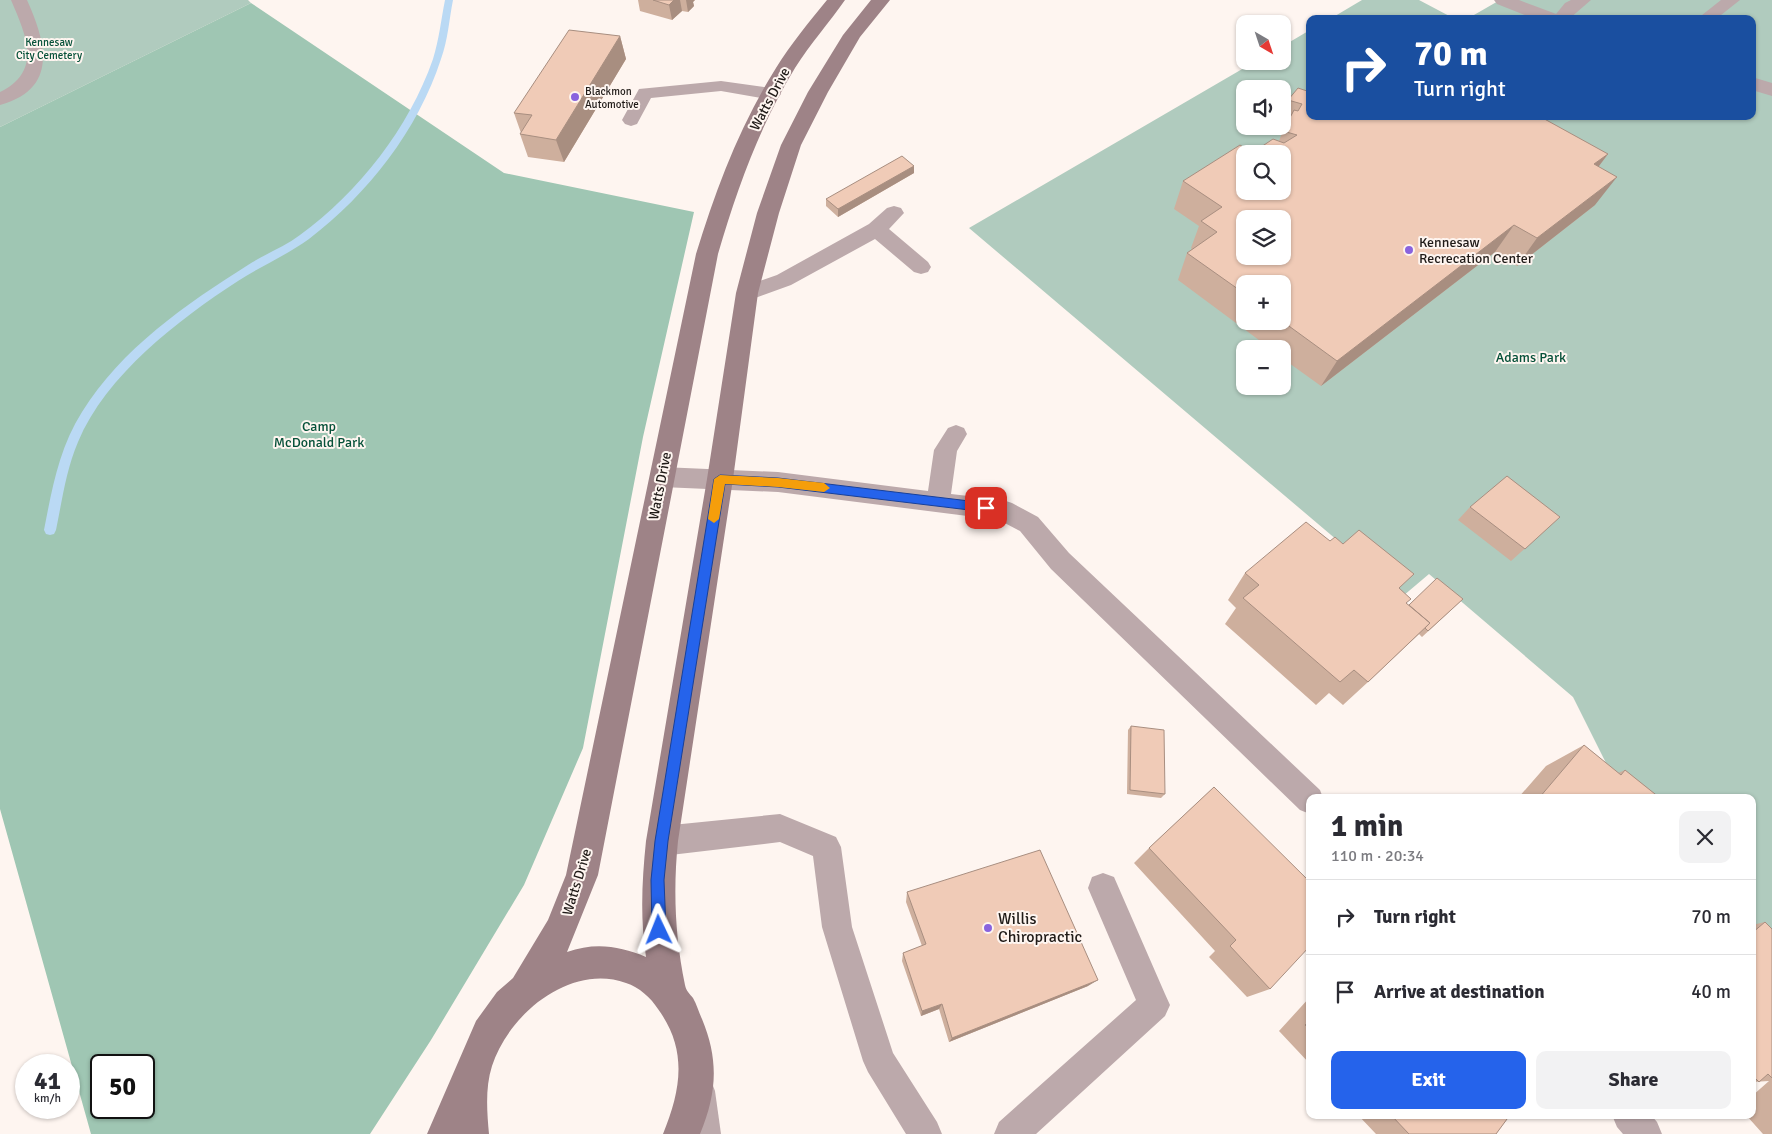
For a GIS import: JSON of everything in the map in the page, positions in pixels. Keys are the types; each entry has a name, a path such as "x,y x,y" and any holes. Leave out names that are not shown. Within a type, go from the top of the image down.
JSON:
{"main road":[{"name":"Watts Drive","path":"526,989 560,931 582,875 710,244 737,166 785,68 836,0"},
{"path":"669,992 659,930 658,880 662,841 720,479 747,293 768,213 791,145 818,92 852,35 881,0"},
{"path":"445,1134 458,1108 486,1038 499,1017 526,989 556,971 587,962 617,963 646,973 669,992 686,1018 696,1050 696,1085 686,1124 681,1134"},
{"path":"470,1134 468,1105 474,1068"}],"street":[{"path":"1503,0 1542,15"},
{"path":"696,1085 703,1134"}],"lane":[{"path":"0,99 27,82 34,69 35,47 30,24 20,0"},
{"path":"1564,15 1571,7 1583,0"},
{"path":"1711,15 1732,0"},
{"path":"630,120 645,93 721,86 772,94"},
{"path":"747,293 784,280 876,229 894,213"},
{"path":"876,229 921,267"},
{"path":"938,502 946,450 956,434"},
{"path":"662,477 778,482 1003,510 1029,524 1067,568 1306,796"},
{"path":"662,841 780,828 826,847 837,927 878,1061 926,1134"},
{"path":"1011,1134 1154,1005 1103,888"},
{"path":"1632,1119 1645,1134"}],"green space":[{"name":"Kennesaw City Cemetery","path":"0,0 248,0 251,3 0,127"},
{"path":"1362,0 1419,0 1447,15 1337,15"},
{"name":"Adams Park","path":"1500,0 1772,0 1772,983 1756,964 1756,794 1628,794 1606,763 1573,697 1429,574 1403,596 969,228 1241,70 1291,70 1291,41 1306,32 1306,120 1756,120 1756,15 1474,15"},
{"name":"Camp McDonald Park","path":"251,3 504,173 694,212 643,437 583,748 524,885 431,1040 370,1134 91,1134 80,1095 80,1054 69,1054 0,809 0,127"}],"building":[{"path":"653,0 674,0 669,5"},
{"path":"569,30 620,36 556,140 520,134 532,115 514,113"},
{"name":"Kennesaw Recrecation Center","path":"1298,88 1306,91 1306,120 1546,120 1608,154 1594,164 1617,177 1537,238 1514,225 1337,361 1291,328 1291,275 1236,275 1236,288 1187,253 1217,232 1201,221 1222,207 1183,181 1236,148 1236,200 1291,200 1291,145 1264,145 1273,139 1284,143 1297,135 1291,133 1291,116 1294,110 1298,111 1302,104 1291,101 1291,96"},
{"path":"902,156 914,166 838,209 826,199"},
{"path":"1507,476 1560,517 1525,549 1470,507"},
{"path":"1306,522 1330,541 1335,537 1343,544 1359,530 1414,574 1399,588 1411,599 1406,603 1430,623 1368,682 1354,670 1340,682 1243,598 1259,585 1245,573"},
{"path":"1437,578 1463,599 1428,631 1425,628 1430,623 1409,605"},
{"path":"1131,726 1164,730 1165,794 1130,790"},
{"path":"1584,745 1621,775 1625,770 1655,794 1542,794"},
{"path":"1214,787 1306,878 1306,950 1270,989 1230,946 1236,940 1149,848"},
{"name":"Willis Chiropractic","path":"1040,850 1098,980 952,1038 942,1004 922,1011 903,953 926,944 907,892"},
{"path":"1765,922 1772,929 1772,1078 1768,1074 1759,1082 1756,1079 1756,930"},
{"path":"1395,1119 1507,1119 1496,1134 1409,1134"}],"waterway":[{"path":"50,530 62,471 78,429 101,394 119,373 161,332 208,296 309,233 341,205 376,168 406,127 429,82 439,52 449,0"}],"slow traffic":[{"path":"714,519 720,479 778,482 824,488"}],"place":[{"name":"Blackmon Automotive","path":"575,97"},
{"name":"Kennesaw Recrecation Center","path":"1409,250"},
{"name":"Willis Chiropractic","path":"988,928"}],"route":[{"path":"659,930 658,880 662,841 720,479 778,482 986,508"}]}
